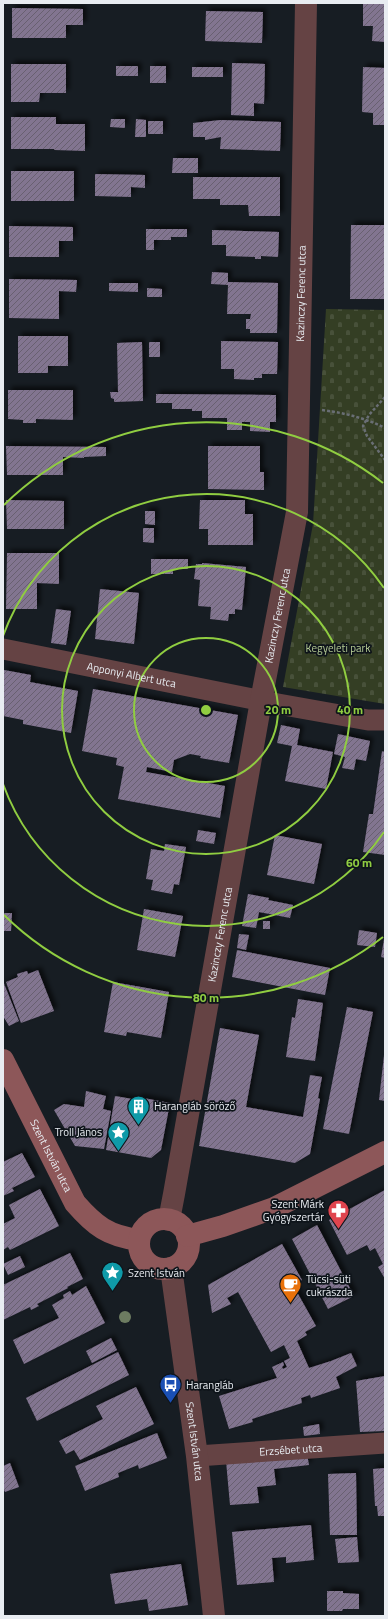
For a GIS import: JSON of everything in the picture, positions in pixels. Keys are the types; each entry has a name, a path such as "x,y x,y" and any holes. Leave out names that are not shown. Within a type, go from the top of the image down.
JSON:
{"main road":[{"name":"Szent István utca","path":"3,1060 75,1203 92,1222 110,1233 121,1238 139,1240"},
{"path":"187,1236 223,1226 274,1208 385,1152"},
{"path":"161,1219 169,1220 180,1226 187,1236 189,1244 188,1251 184,1259 171,1268 155,1268 142,1257 139,1249 139,1240 146,1226 161,1219"}],"street":[{"name":"Kazinczy Ferenc utca","path":"169,1220 261,701 297,512 306,3"},
{"name":"Apponyi Albert utca","path":"3,649 261,701 368,720 385,720"},
{"name":"Szent István utca","path":"171,1268 197,1456 214,1616"},
{"name":"Erzsébet utca","path":"197,1456 385,1443"}],"path":[{"path":"385,398 369,416 363,426 366,436 385,460"},
{"path":"299,408 345,413 368,419 385,428"}],"green space":[{"name":"Kegyeleti park","path":"326,309 385,310 385,704 283,687 313,524"}],"building":[{"path":"363,3 385,3 385,42 372,41 373,26 363,26"},
{"path":"12,8 83,9 83,25 66,25 66,38 12,38"},
{"path":"206,11 263,12 262,43 205,41"},
{"path":"232,63 265,64 264,104 254,103 254,116 231,115"},
{"path":"11,64 66,64 66,93 40,93 39,102 11,102"},
{"path":"116,66 138,66 138,76 116,76"},
{"path":"150,66 166,66 166,83 150,83"},
{"path":"192,67 223,67 223,77 192,77"},
{"path":"363,67 385,68 385,125 373,125 373,113 362,112"},
{"path":"11,117 56,117 56,124 85,124 85,151 11,149"},
{"path":"111,119 125,119 125,128 110,127"},
{"path":"136,119 146,120 146,137 135,137"},
{"path":"221,120 281,122 280,151 220,149 221,137 205,140 205,137 193,137 193,123"},
{"path":"148,121 163,121 163,134 148,134"},
{"path":"173,158 198,158 198,173 172,173"},
{"path":"11,171 74,171 74,201 11,201"},
{"path":"95,174 145,175 145,188 131,187 131,197 95,196"},
{"path":"193,177 280,177 280,216 249,216 248,205 220,205 220,199 193,199"},
{"path":"351,225 385,225 385,299 350,299"},
{"path":"9,226 73,227 73,241 59,241 59,257 9,257"},
{"path":"146,229 187,229 187,237 171,237 171,240 154,240 154,250 146,250"},
{"path":"212,230 279,232 278,257 261,256 261,259 255,259 255,257 226,256 226,245 212,245"},
{"path":"212,272 228,273 228,282 278,283 277,333 250,333 250,329 246,329 246,319 250,319 251,314 227,314 228,285 211,284"},
{"path":"9,279 77,280 76,292 59,291 59,319 9,318"},
{"path":"109,283 138,283 138,292 109,291"},
{"path":"147,288 162,289 162,297 147,297"},
{"path":"18,336 68,336 68,366 48,366 48,373 18,373"},
{"path":"221,341 278,342 277,374 262,374 262,378 254,378 254,380 234,379 234,369 221,369"},
{"path":"142,342 143,401 114,402 114,399 111,398 110,392 118,392 117,343"},
{"path":"149,342 160,342 160,357 149,357"},
{"path":"8,390 73,390 73,420 36,419 36,423 23,423 23,420 8,419"},
{"path":"156,394 276,395 276,422 270,422 270,432 250,431 250,422 242,422 242,430 227,430 227,418 202,418 202,411 192,411 192,409 172,409 172,403 156,403"},
{"path":"6,446 106,447 106,456 84,458 63,457 63,475 7,475"},
{"path":"208,446 260,446 260,472 264,472 264,490 208,489"},
{"path":"6,500 64,501 64,529 7,529"},
{"path":"200,500 245,500 245,514 253,514 253,545 208,545 208,529 199,529"},
{"path":"145,511 155,511 155,525 145,524"},
{"path":"143,528 154,528 154,543 143,542"},
{"path":"7,553 59,553 59,584 37,583 37,609 6,609"},
{"path":"151,559 188,559 188,569 173,569 173,574 151,574"},
{"path":"202,563 246,567 242,610 235,609 235,614 229,614 228,621 210,619 211,607 198,606 200,580 194,579 196,564"},
{"path":"100,589 139,593 134,644 95,639"},
{"path":"56,609 71,611 66,645 51,643"},
{"path":"4,670 31,675 30,682 78,691 71,733 23,724 23,720 3,716"},
{"path":"93,689 238,715 229,763 200,758 201,756 190,754 174,760 172,772 147,767 146,772 225,786 220,818 118,799 124,767 116,765 117,758 82,751"},
{"path":"281,725 300,729 297,745 333,752 326,789 285,781 292,746 277,743"},
{"path":"338,734 370,741 366,761 356,759 354,770 342,768 345,757 334,754"},
{"path":"382,751 385,752 385,855 363,852 369,814 373,814"},
{"path":"198,830 216,833 214,844 196,841"},
{"path":"275,835 322,844 314,884 267,875"},
{"path":"165,844 186,847 179,885 174,884 172,894 151,890 153,880 146,879 151,849 164,851"},
{"path":"248,894 293,905 290,918 259,912 256,928 242,926"},
{"path":"144,909 183,916 175,957 137,950"},
{"path":"3,913 12,913 11,931 3,931"},
{"path":"263,921 270,921 270,929 263,929"},
{"path":"359,930 377,933 375,947 357,945"},
{"path":"239,934 249,935 246,950 237,948"},
{"path":"385,939 385,958 381,957"},
{"path":"237,950 330,968 325,995 232,977"},
{"path":"38,970 54,1011 21,1023 6,982 18,977 17,974 27,971 28,974"},
{"path":"3,981 19,1021 9,1026 3,1016"},
{"path":"113,982 169,992 161,1038 127,1032 126,1036 104,1032"},
{"path":"298,999 323,1003 315,1061 286,1057 292,1017 295,1018"},
{"path":"347,1007 373,1012 349,1134 323,1129"},
{"path":"220,1028 259,1035 246,1107 303,1117 310,1075 322,1077 318,1098 320,1099 310,1154 295,1163 199,1146"},
{"path":"385,1055 385,1101 379,1100"},
{"path":"86,1091 106,1096 103,1109 111,1111 104,1149 75,1146 54,1110 64,1104 84,1107"},
{"name":"Harangláb söröző","path":"115,1096 138,1100 138,1097 170,1103 161,1150 151,1158 106,1150"},
{"path":"22,1153 35,1177 12,1188 14,1191 3,1196 3,1162"},
{"path":"40,1189 59,1226 10,1250 8,1247 3,1250 3,1224 15,1218 9,1205"},
{"path":"385,1190 385,1279 378,1267 383,1264 375,1248 370,1251 367,1245 347,1255 329,1220"},
{"path":"317,1225 354,1296 328,1309 292,1239"},
{"path":"282,1244 302,1280 293,1285 316,1326 305,1332 307,1335 297,1341 309,1368 351,1353 357,1366 336,1377 340,1388 311,1398 310,1395 301,1398 302,1403 252,1419 253,1422 229,1429 219,1396 277,1378 272,1367 283,1362 283,1369 287,1367 284,1361 290,1358 284,1345 271,1352 238,1292 227,1298 231,1304 212,1313 208,1285"},
{"path":"70,1253 83,1279 37,1304 39,1306 31,1310 30,1307 3,1320 3,1285"},
{"path":"20,1256 25,1267 8,1275 3,1264"},
{"path":"86,1286 105,1323 24,1364 13,1340 59,1318 52,1305 64,1298 63,1295 70,1291 72,1295"},
{"path":"111,1338 117,1350 92,1363 86,1351"},
{"path":"118,1352 129,1375 37,1421 26,1398"},
{"path":"385,1376 385,1431 360,1432 356,1381"},
{"path":"136,1387 154,1424 80,1460 74,1450 66,1454 59,1441 103,1419 96,1406"},
{"path":"319,1424 320,1434 304,1436 303,1427"},
{"path":"157,1433 167,1458 139,1469 138,1465 118,1473 119,1477 85,1491 75,1466"},
{"path":"307,1454 309,1465 274,1469 276,1485 257,1487 259,1503 230,1505 226,1461"},
{"path":"10,1463 19,1487 5,1492 3,1488 3,1466"},
{"path":"385,1468 385,1516 378,1516 377,1506 375,1506 373,1469"},
{"path":"356,1473 357,1535 330,1535 328,1474"},
{"path":"311,1525 314,1560 286,1563 286,1557 272,1558 274,1582 237,1585 232,1532"},
{"path":"357,1537 359,1562 338,1563 335,1539"},
{"path":"181,1564 188,1605 149,1611 147,1599 115,1604 110,1574"},
{"path":"327,1591 343,1591 343,1593 359,1594 359,1609 327,1611"}],"place":[{"name":"Harangláb söröző","path":"138,1126"},
{"name":"Troll János","path":"118,1152"},
{"name":"Szent Márk Gyógyszertár","path":"339,1230"},
{"name":"Szent István","path":"112,1292"},
{"name":"Tücsi-süti cukrászda","path":"291,1304"},
{"name":"Harangláb","path":"170,1404"}]}
